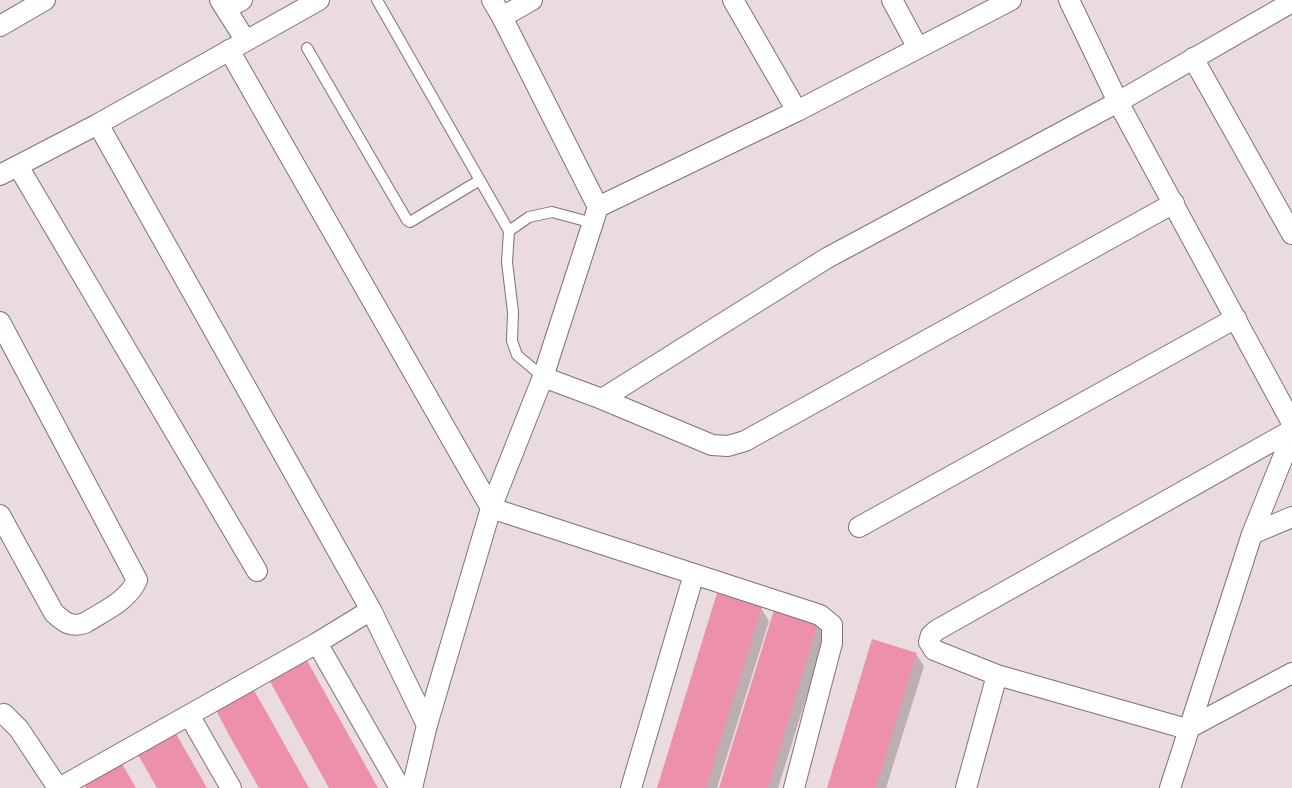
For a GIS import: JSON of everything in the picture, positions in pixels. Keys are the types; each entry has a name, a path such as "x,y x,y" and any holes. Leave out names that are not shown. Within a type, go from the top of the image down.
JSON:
{"street":[{"path":"0,26 45,0"},
{"path":"257,572 5,171 98,124 319,0"},
{"path":"412,788 426,725 491,508 543,377 596,215 502,17 492,0"},
{"path":"502,17 532,0"},
{"path":"733,0 797,111"},
{"path":"892,0 918,48"},
{"path":"596,215 1011,0"},
{"path":"1069,0 1118,102 1292,422"},
{"path":"602,399 827,258 1118,102 1292,2"},
{"path":"230,3 237,46 491,508 820,615 832,625 832,643 794,788"},
{"path":"1193,58 1292,234"},
{"path":"98,124 371,610 426,725"},
{"path":"543,377 602,399 712,445 728,446 736,444 1174,203"},
{"path":"859,527 1236,318"},
{"path":"0,322 137,580 133,589 127,596 85,623 79,625 66,624 54,614 0,515"},
{"path":"1292,430 954,620 931,635 929,642 934,650 997,675 1188,729 1292,673"},
{"path":"1170,788 1252,534 1292,436"},
{"path":"1252,534 1292,517"},
{"path":"631,788 694,574"},
{"path":"0,715 4,714 20,729 58,788 317,644 371,610"},
{"path":"317,644 400,788"},
{"path":"966,788 997,675"},
{"path":"188,715 231,788"}],"lane":[{"path":"377,0 509,231 507,262 513,312 512,341 517,355 543,377"},
{"path":"307,48 407,220 410,222 480,180"},
{"path":"509,231 528,217 552,212 596,215"}],"building":[{"path":"717,593 762,607 706,788 657,788"},
{"path":"774,610 818,623 768,788 719,788"},
{"path":"872,639 917,653 876,788 827,788"},
{"path":"305,657 378,788 329,788 268,678"},
{"path":"252,687 309,788 259,788 229,735 215,708"},
{"path":"175,732 207,788 157,788 137,753"},
{"path":"121,762 136,788 86,788 84,783"}]}
